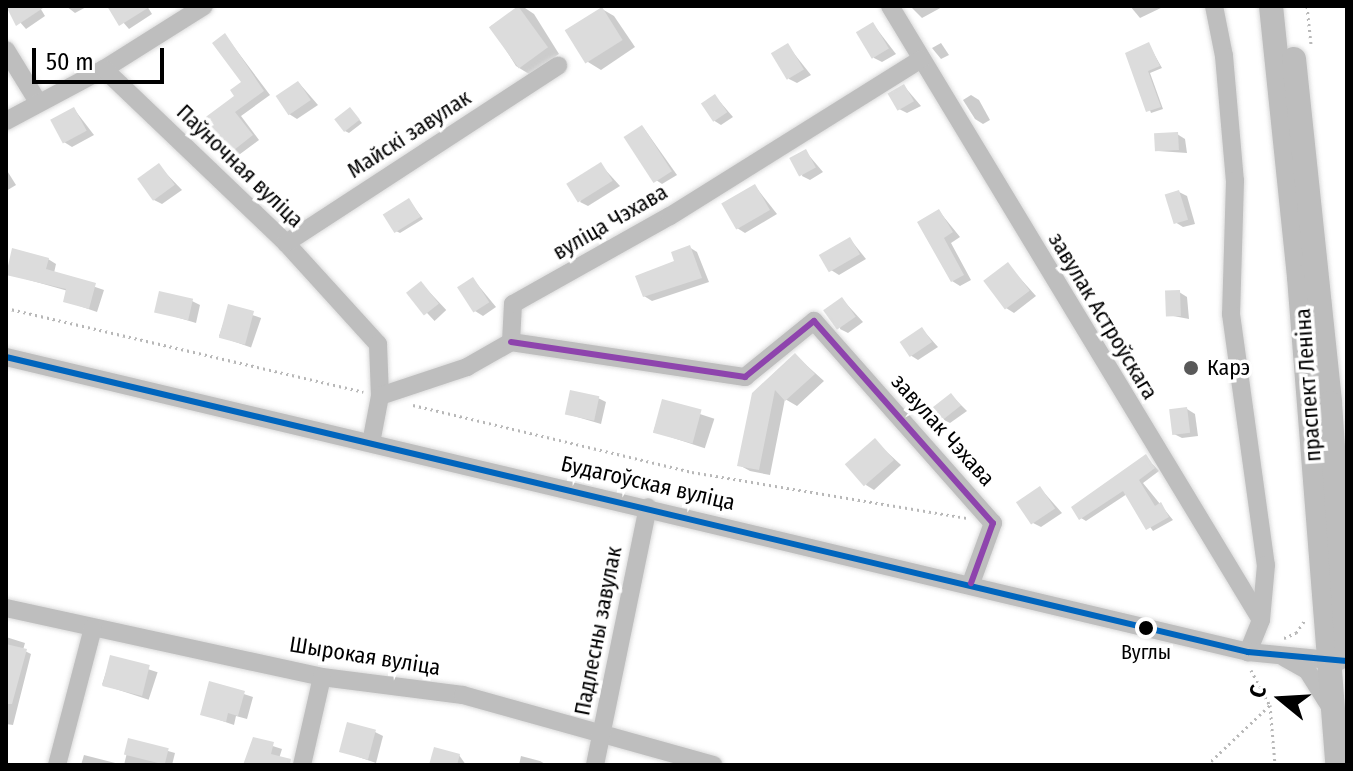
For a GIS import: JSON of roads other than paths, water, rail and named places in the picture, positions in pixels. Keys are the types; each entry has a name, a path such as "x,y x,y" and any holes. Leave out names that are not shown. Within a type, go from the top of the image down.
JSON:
{"main road":[{"name":"праспект Леніна","path":"1271,6 1297,247 1316,612 1341,659"},
{"name":"праспект Леніна","path":"1285,6 1310,182 1341,659 1334,717 1337,765"}],"street":[{"path":"6,121 104,69 204,6"},
{"name":"завулак Астроўскага","path":"890,6 1261,620"},
{"path":"1214,6 1224,56 1235,181 1231,314 1266,565 1261,620 1251,646"},
{"path":"6,50 38,102"},
{"name":"вуліца Чэхава","path":"511,342 513,304 683,208 921,59"},
{"name":"Майскі завулак","path":"286,243 558,66"},
{"name":"Паўночная вуліца","path":"104,69 286,243 378,344 380,396"},
{"name":"завулак Чэхава","path":"511,342 745,377 814,321 993,523 971,583"},
{"path":"371,443 380,396 467,367 511,342"},
{"name":"Будагоўская вуліца","path":"6,357 1251,646 1279,655 1307,670 1322,687 1334,717"},
{"name":"Падлесны завулак","path":"595,765 648,507"},
{"name":"Шырокая вуліца","path":"6,608 322,677 463,695 602,731 713,765"},
{"path":"1279,655 1314,640 1316,612"},
{"path":"57,765 93,628"},
{"name":"Будагоўская вуліца","path":"1279,655 1341,659"},
{"path":"302,765 322,677"}],"place":[{"name":"Карэ","path":"1191,368"},
{"name":"Вуглы","path":"1146,628"}]}
